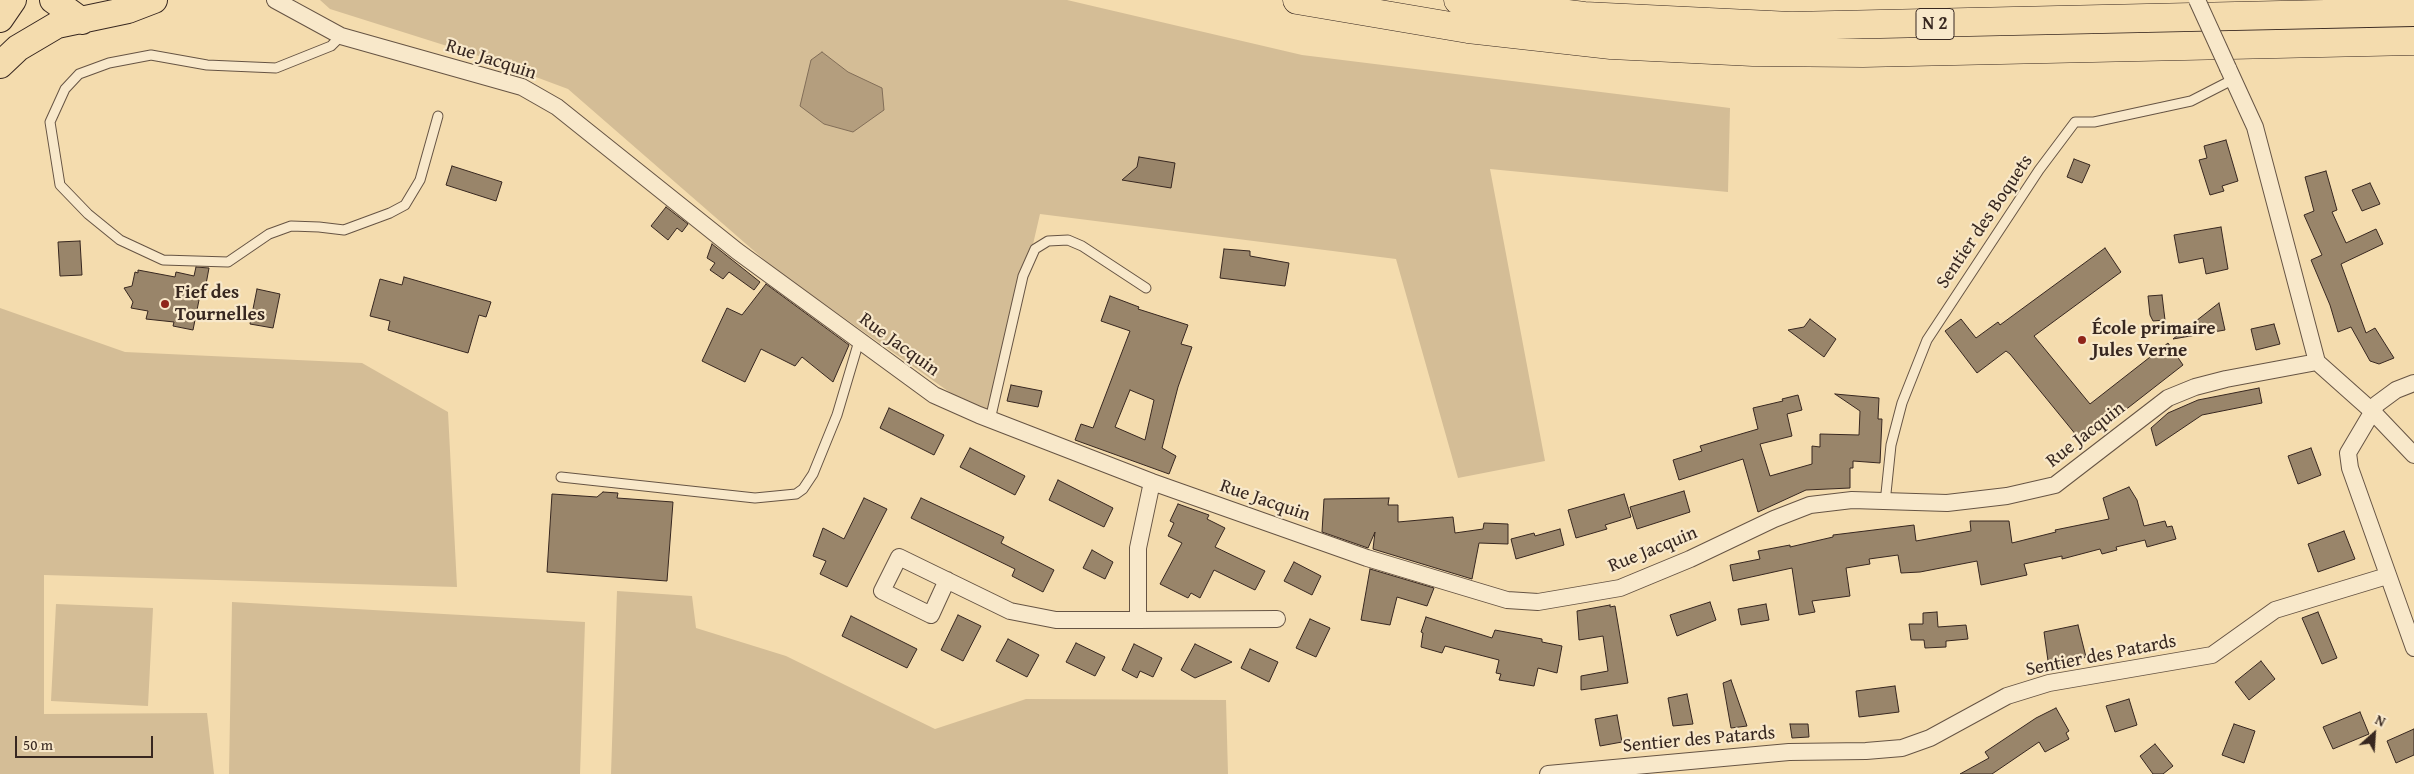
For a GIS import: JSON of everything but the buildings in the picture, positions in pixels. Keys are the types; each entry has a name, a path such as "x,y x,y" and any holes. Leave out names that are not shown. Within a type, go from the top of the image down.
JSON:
{"highway":[{"name":"N 2","path":"1297,0 1468,29 1611,45 1753,52 1873,53 2414,41"},
{"name":"N 2","path":"1458,0 1584,16 1791,26 2414,12"}],"main road":[{"path":"0,20 13,0"},
{"path":"53,0 82,21"},
{"path":"0,65 18,48 57,25 82,21 119,5 154,0"}],"street":[{"name":"Rue Jacquin","path":"275,0 341,36 522,87 557,107 736,251 934,395 990,420 1152,482 1367,558 1454,586 1507,600 1538,602 1620,588 1810,505 1852,500 1885,503 1947,503 2007,496 2055,485 2168,398 2195,387 2226,379 2316,362"},
{"path":"2197,0 2255,127 2316,362 2372,411 2414,455"},
{"path":"2414,383 2396,390 2377,404 2348,454 2350,468 2414,648"},
{"path":"1138,620 1138,548 1152,482"},
{"name":"Sentier des Patards","path":"1548,774 1789,752 1866,751 1902,748 1930,738 2007,696 2049,683 2212,655 2275,610 2387,576"},
{"path":"947,580 1010,611 1056,620 1277,619"}],"lane":[{"path":"341,36 331,46 276,68 208,65 151,55 109,63 79,74 65,89 50,122 60,185 88,214 120,240 164,260 228,262 269,234 290,226 344,230 390,213 405,205 420,180 438,116"},
{"name":"Sentier des Boquets","path":"1885,503 1891,445 1902,403 1927,340 2039,170 2075,122 2094,122 2191,101 2231,74"},
{"path":"990,420 1023,276 1035,249 1048,241 1068,240 1082,246 1146,288"},
{"path":"560,477 755,498 796,494 803,490 814,474 837,415 859,341"}],"shaded area":[{"path":"320,0 1067,0 1302,55 1730,108 1728,192 1490,169 1545,461 1458,478 1396,259 1040,214 992,422 776,270 568,89 485,58 330,9"},
{"path":"822,52 848,72 882,88 884,110 853,132 824,124 800,106 811,60"},
{"path":"0,308 125,352 362,363 448,412 457,587 44,575 44,714 207,713 214,774 0,774"},
{"path":"617,591 692,596 696,628 786,656 935,729 1026,699 1226,700 1228,774 611,774"},
{"path":"232,602 585,622 580,774 229,774"},
{"path":"56,604 153,608 148,706 51,701"}],"place":[{"name":"Fief des Tournelles","path":"165,304"},
{"name":"École primaire Jules Verne","path":"2082,340"}]}
